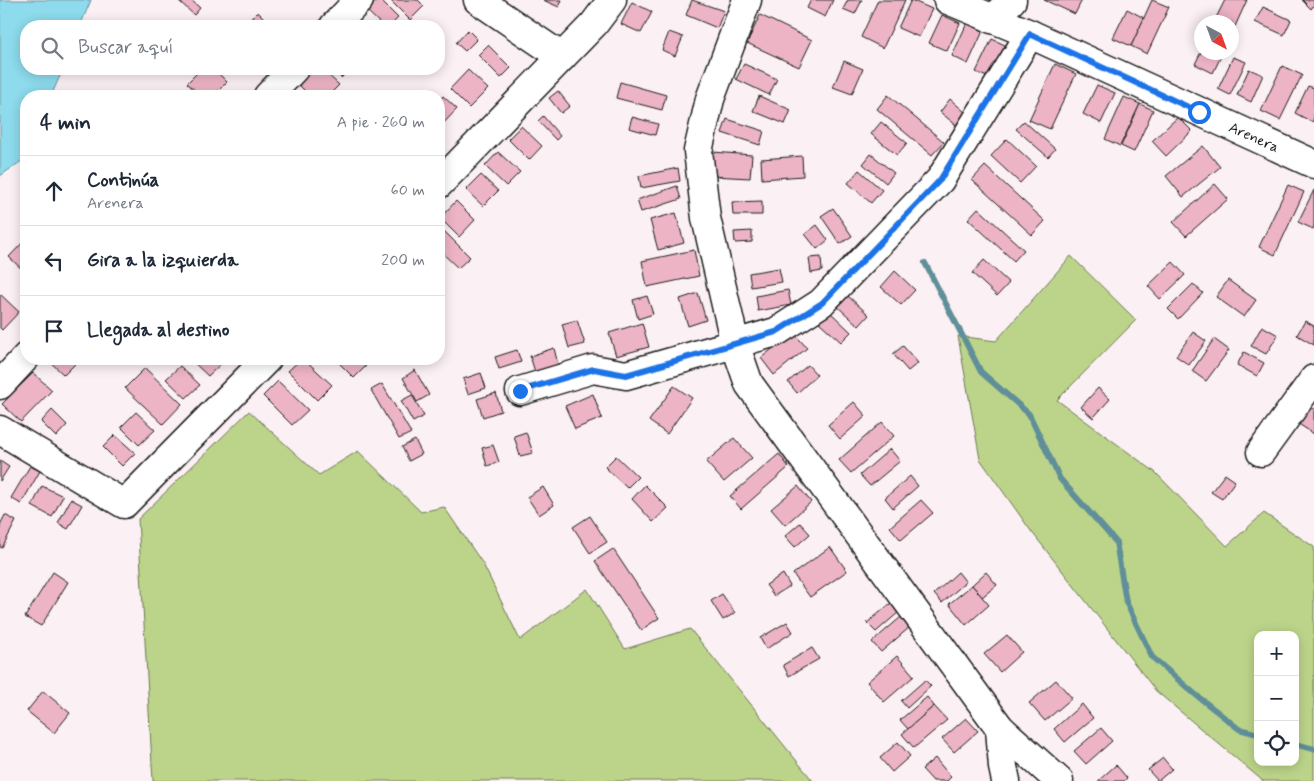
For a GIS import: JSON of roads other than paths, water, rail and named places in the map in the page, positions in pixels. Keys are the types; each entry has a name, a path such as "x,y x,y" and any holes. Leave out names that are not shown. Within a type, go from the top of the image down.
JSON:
{"street":[{"path":"340,20 359,0"},
{"path":"478,0 562,57"},
{"path":"445,178 594,24 612,0"},
{"path":"747,0 710,99 698,152 706,218 735,344 749,384 1000,728 1059,781"},
{"name":"Arenera","path":"948,0 992,20 1030,34 1314,164"},
{"path":"992,20 1012,0"},
{"path":"520,391 594,369 626,375 735,344 776,332 822,303 940,180 1030,34"},
{"path":"274,90 288,75"},
{"path":"0,385 20,363"},
{"path":"0,430 124,504 261,365"},
{"path":"1261,452 1314,379"},
{"path":"999,776 1000,728"}],"water":[{"path":"0,0 91,0 83,20 20,20 20,75 60,75 54,90 20,90 20,162 0,176"}],"waterway":[{"path":"925,263 981,372 1029,414 1060,479 1116,542 1126,602 1152,657 1239,729 1254,733"},
{"path":"1299,745 1314,749"}]}
